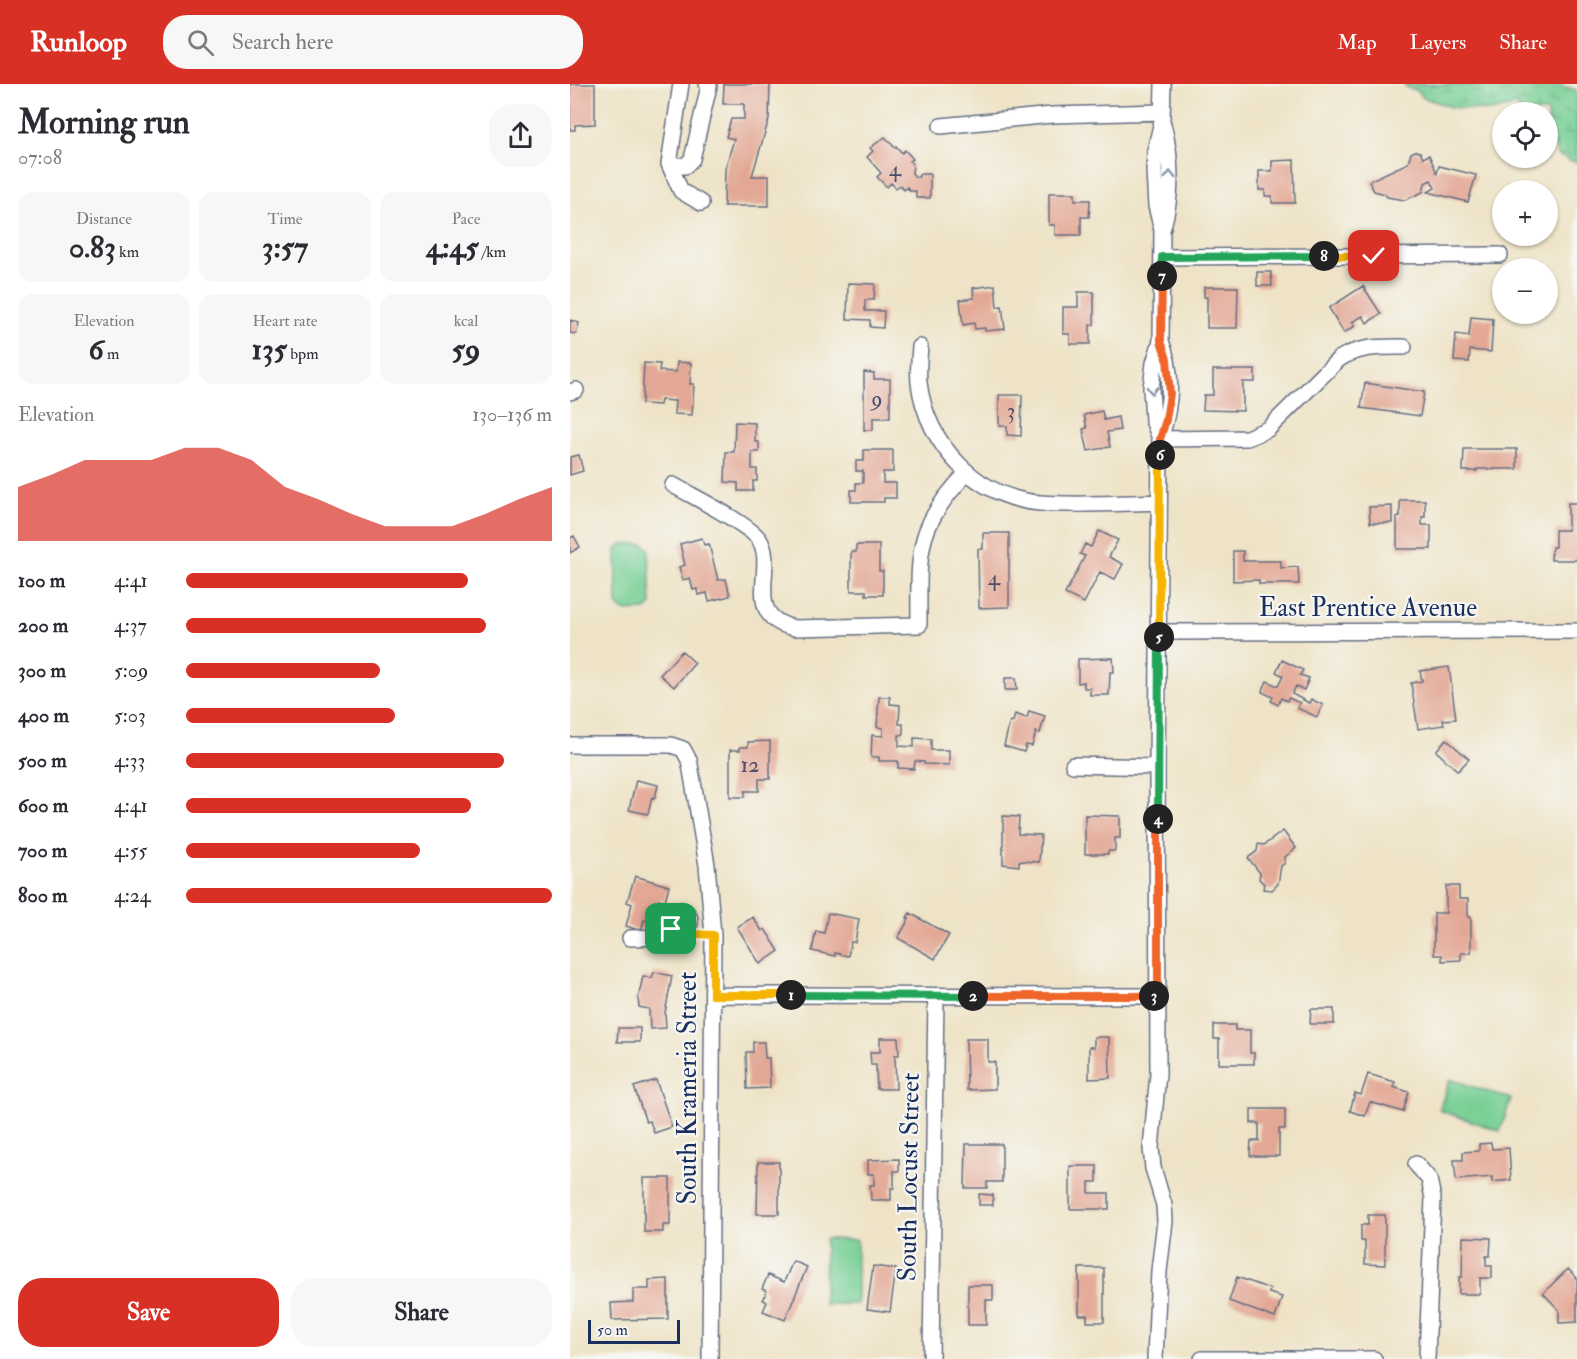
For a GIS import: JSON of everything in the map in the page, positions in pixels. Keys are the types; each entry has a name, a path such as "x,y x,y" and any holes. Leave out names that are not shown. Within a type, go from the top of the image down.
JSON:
{"street":[{"path":"681,84 669,164 681,191 701,203"},
{"path":"669,164 685,166 692,159 709,86 707,84"},
{"path":"1155,1359 1159,1271 1165,1221 1164,1205 1155,1177 1151,1148 1158,1084 1159,502 1160,439 1170,394 1167,359 1161,341 1162,230 1168,207 1171,177 1162,116 1162,84"},
{"path":"941,126 1052,115 1162,116"},
{"path":"1162,257 1500,255"},
{"path":"1160,439 1247,438 1258,435 1268,429 1338,359 1349,352 1374,346 1404,347"},
{"path":"920,347 919,382 926,413 937,437 953,458 982,484 1004,495 1038,502 1159,502"},
{"path":"673,485 745,527 759,539 763,552 766,606 776,621 795,628 919,625 919,563 923,538 940,504 968,473"},
{"name":"East Prentice Avenue","path":"1159,632 1577,631"},
{"name":"South Krameria Street","path":"570,745 660,744 683,749 692,770 710,885 713,935 710,1359"},
{"path":"1073,765 1157,767"},
{"path":"630,938 663,937 680,930 713,935"},
{"path":"713,995 1158,996"},
{"name":"South Locust Street","path":"931,1359 936,996"},
{"path":"1416,1164 1429,1179 1433,1198 1427,1359"},
{"path":"1202,1359 1374,1359"}],"green space":[{"path":"1404,84 1541,86 1558,84 1577,90 1577,162 1558,155 1558,102 1492,102 1492,110 1489,111 1452,107 1424,98 1415,90 1407,88"},
{"path":"621,544 644,544 649,549 651,605 645,610 623,611 617,604 616,550"},
{"path":"1450,1079 1511,1099 1500,1131 1439,1110"},
{"path":"825,1239 857,1240 857,1304 824,1304"}],"building":[{"path":"570,84 595,84 595,124 575,125 575,130 570,130"},
{"path":"724,84 770,84 769,119 752,176 769,176 769,206 724,206 725,169 734,139 726,137 731,119 744,119 744,104 723,104"},
{"path":"885,137 895,148 896,146 902,153 905,150 913,159 910,161 915,177 919,177 919,174 930,174 930,198 916,198 916,191 910,191 907,187 904,190 900,185 896,188 891,183 887,187 877,177 881,173 867,157 873,151 870,148"},
{"path":"1420,152 1423,158 1429,155 1437,173 1439,166 1476,175 1468,202 1428,192 1435,188 1431,180 1425,183 1423,192 1405,200 1387,197 1385,194 1374,191 1369,181 1408,163 1411,153"},
{"path":"1294,160 1295,203 1272,203 1272,196 1265,196 1265,190 1259,190 1259,171 1272,171 1272,161"},
{"path":"1049,193 1075,193 1075,200 1090,200 1089,217 1081,217 1081,235 1055,235 1055,225 1049,225"},
{"path":"1257,272 1271,272 1272,286 1257,286"},
{"path":"848,283 875,284 874,300 865,300 865,311 884,311 883,328 870,327 870,320 847,319"},
{"path":"995,285 997,307 1002,306 1005,329 985,331 985,328 975,329 974,323 963,325 960,300 974,298 973,288"},
{"path":"1363,286 1381,314 1367,323 1363,316 1352,322 1355,326 1344,333 1329,308"},
{"path":"1204,287 1238,287 1237,328 1207,328 1207,297 1204,297"},
{"path":"1078,292 1094,292 1094,325 1090,325 1090,344 1070,344 1070,334 1063,334 1063,307 1078,307"},
{"path":"1471,317 1492,319 1491,352 1470,350 1469,362 1454,361 1456,334 1469,336"},
{"path":"570,320 579,323 576,334 570,333"},
{"path":"677,362 691,363 690,384 694,384 692,415 674,414 675,401 661,400 660,405 642,404 644,363 660,364 659,371 676,372"},
{"path":"1213,370 1255,370 1255,382 1243,382 1243,411 1203,410 1204,395 1213,395"},
{"path":"864,372 874,373 874,379 890,379 890,418 873,418 873,430 864,430"},
{"path":"1365,383 1424,392 1420,416 1361,408"},
{"path":"999,395 1022,395 1021,436 1007,435 1007,426 999,426"},
{"path":"1102,411 1104,420 1118,417 1120,430 1107,432 1110,447 1088,451 1083,429 1087,428 1084,415"},
{"path":"735,422 755,423 755,442 759,442 759,452 752,452 752,469 757,469 757,481 753,481 753,491 738,491 738,483 725,482 726,452 734,452"},
{"path":"1464,449 1517,449 1517,469 1463,471"},
{"path":"864,450 893,450 893,472 883,472 883,483 896,483 896,498 884,498 884,502 851,502 851,490 856,490 856,483 863,483 863,471 856,471 856,461 864,461"},
{"path":"579,455 583,471 570,475 570,457"},
{"path":"1400,500 1425,500 1425,517 1422,517 1422,525 1431,525 1431,549 1397,549 1397,517 1400,517"},
{"path":"1568,503 1577,503 1577,560 1551,560 1552,547 1555,547 1555,530 1568,530"},
{"path":"1392,506 1392,523 1370,523 1369,507"},
{"path":"1099,531 1118,540 1109,557 1123,564 1115,579 1100,572 1084,603 1065,594 1085,556 1080,554 1085,544 1091,547"},
{"path":"983,533 1009,533 1009,607 979,608 978,549 983,549"},
{"path":"574,536 580,547 570,553 570,538"},
{"path":"702,538 704,545 709,544 718,580 726,579 730,596 709,601 707,593 698,595 697,589 693,590 690,578 683,580 679,567 685,565 680,544"},
{"path":"856,545 879,545 879,571 883,571 883,595 866,595 866,591 851,591 851,552 856,552"},
{"path":"1233,551 1243,551 1243,561 1281,561 1281,568 1298,567 1299,584 1259,584 1259,580 1233,581"},
{"path":"682,651 695,663 674,687 660,675"},
{"path":"1113,658 1114,672 1110,672 1109,695 1090,695 1090,688 1084,688 1084,682 1078,683 1078,659"},
{"path":"1282,660 1303,670 1300,675 1309,678 1304,690 1296,686 1292,694 1309,703 1311,699 1323,705 1317,717 1297,708 1300,703 1289,698 1287,701 1281,698 1278,705 1271,701 1273,697 1262,692 1267,681 1278,686 1283,676 1276,672"},
{"path":"1449,667 1456,719 1443,720 1444,725 1418,729 1411,683 1422,681 1420,671"},
{"path":"1005,678 1016,678 1017,690 1005,690"},
{"path":"879,697 890,697 890,704 900,705 899,724 903,724 903,735 899,735 899,746 914,747 914,738 931,739 931,750 949,750 949,765 924,764 924,762 915,761 914,769 898,768 898,761 879,761 879,757 871,757 872,735 883,736 883,728 877,727"},
{"path":"1029,711 1045,716 1040,733 1036,732 1032,746 1026,745 1024,752 1004,746 1010,721 1013,722 1015,714 1027,718"},
{"path":"1446,739 1469,759 1458,771 1436,751"},
{"path":"770,741 770,779 759,779 759,791 745,791 745,797 730,797 730,750 748,747 748,742"},
{"path":"636,780 658,785 648,814 629,810"},
{"path":"1085,815 1120,816 1120,838 1115,838 1115,851 1108,851 1108,854 1085,854"},
{"path":"1003,816 1019,817 1018,834 1041,835 1039,862 1019,861 1019,866 1003,864"},
{"path":"1283,831 1296,848 1285,857 1278,884 1272,890 1263,889 1264,884 1259,879 1260,873 1248,858 1257,851 1258,844 1264,845"},
{"path":"635,876 669,886 665,901 659,899 653,922 644,920 641,931 626,926 632,904 627,902"},
{"path":"1446,886 1459,886 1459,899 1468,899 1468,917 1471,917 1471,953 1461,953 1461,960 1442,961 1442,955 1434,955 1434,913 1446,913"},
{"path":"828,913 859,919 855,942 851,942 848,956 812,951 816,931 824,933"},
{"path":"910,913 949,935 935,959 898,938"},
{"path":"753,917 762,931 765,929 779,951 760,964 737,927"},
{"path":"654,972 672,976 665,1013 666,1028 650,1029 649,1009 639,1007 638,999 643,976 652,978"},
{"path":"1311,1009 1334,1009 1334,1024 1310,1024"},
{"path":"1214,1025 1235,1025 1235,1030 1250,1030 1250,1053 1254,1053 1254,1064 1219,1064 1219,1039 1214,1039"},
{"path":"618,1028 640,1028 640,1042 617,1042"},
{"path":"1094,1037 1109,1037 1110,1078 1089,1079 1089,1047 1094,1047"},
{"path":"880,1038 898,1038 899,1055 895,1055 896,1089 877,1089 876,1065 871,1065 870,1052 880,1052"},
{"path":"966,1039 988,1039 988,1062 995,1062 995,1089 967,1090"},
{"path":"753,1042 764,1042 765,1058 769,1058 770,1088 747,1089 746,1052 753,1052"},
{"path":"1368,1074 1395,1082 1393,1087 1409,1092 1403,1112 1370,1102 1365,1116 1350,1111 1355,1093 1361,1095"},
{"path":"656,1080 672,1127 654,1133 650,1121 646,1122 634,1087"},
{"path":"1251,1109 1285,1109 1285,1129 1279,1129 1279,1156 1250,1156 1251,1141 1259,1141 1259,1123 1251,1123"},
{"path":"1491,1143 1492,1149 1509,1148 1511,1180 1492,1182 1492,1177 1456,1180 1454,1160 1463,1160 1463,1152 1479,1151 1479,1144"},
{"path":"966,1144 1002,1144 1002,1182 987,1182 987,1188 965,1188"},
{"path":"899,1159 899,1171 894,1171 891,1200 871,1200 870,1185 874,1185 874,1174 868,1174 868,1160"},
{"path":"758,1162 779,1162 779,1214 757,1214"},
{"path":"1070,1166 1097,1166 1097,1182 1089,1182 1089,1193 1109,1193 1109,1209 1070,1209"},
{"path":"644,1178 670,1178 670,1225 663,1225 663,1232 644,1232"},
{"path":"979,1194 993,1195 993,1205 979,1205"},
{"path":"1368,1215 1385,1215 1385,1265 1365,1264 1365,1241 1361,1241 1361,1225 1368,1225"},
{"path":"1463,1237 1491,1238 1490,1256 1486,1256 1486,1266 1492,1266 1492,1278 1480,1278 1480,1294 1459,1294 1459,1277 1462,1277"},
{"path":"793,1261 807,1267 785,1320 763,1311 767,1302 763,1300 767,1291 762,1289 768,1275 784,1282"},
{"path":"873,1266 896,1269 890,1312 867,1309"},
{"path":"1079,1268 1104,1268 1104,1322 1087,1322 1087,1315 1079,1315"},
{"path":"1568,1269 1577,1278 1577,1322 1559,1323 1559,1310 1543,1293"},
{"path":"1237,1277 1270,1289 1269,1293 1282,1297 1275,1318 1229,1301"},
{"path":"668,1279 668,1319 612,1320 611,1303 633,1302 633,1289 649,1289 649,1280"},
{"path":"968,1285 993,1285 993,1300 986,1300 986,1325 968,1325"}],"route":[{"path":"671,929 678,932 685,930 695,934 713,935 713,995 1158,996 1157,767 1160,439 1170,394 1167,359 1161,341 1162,257 1374,256"}]}
